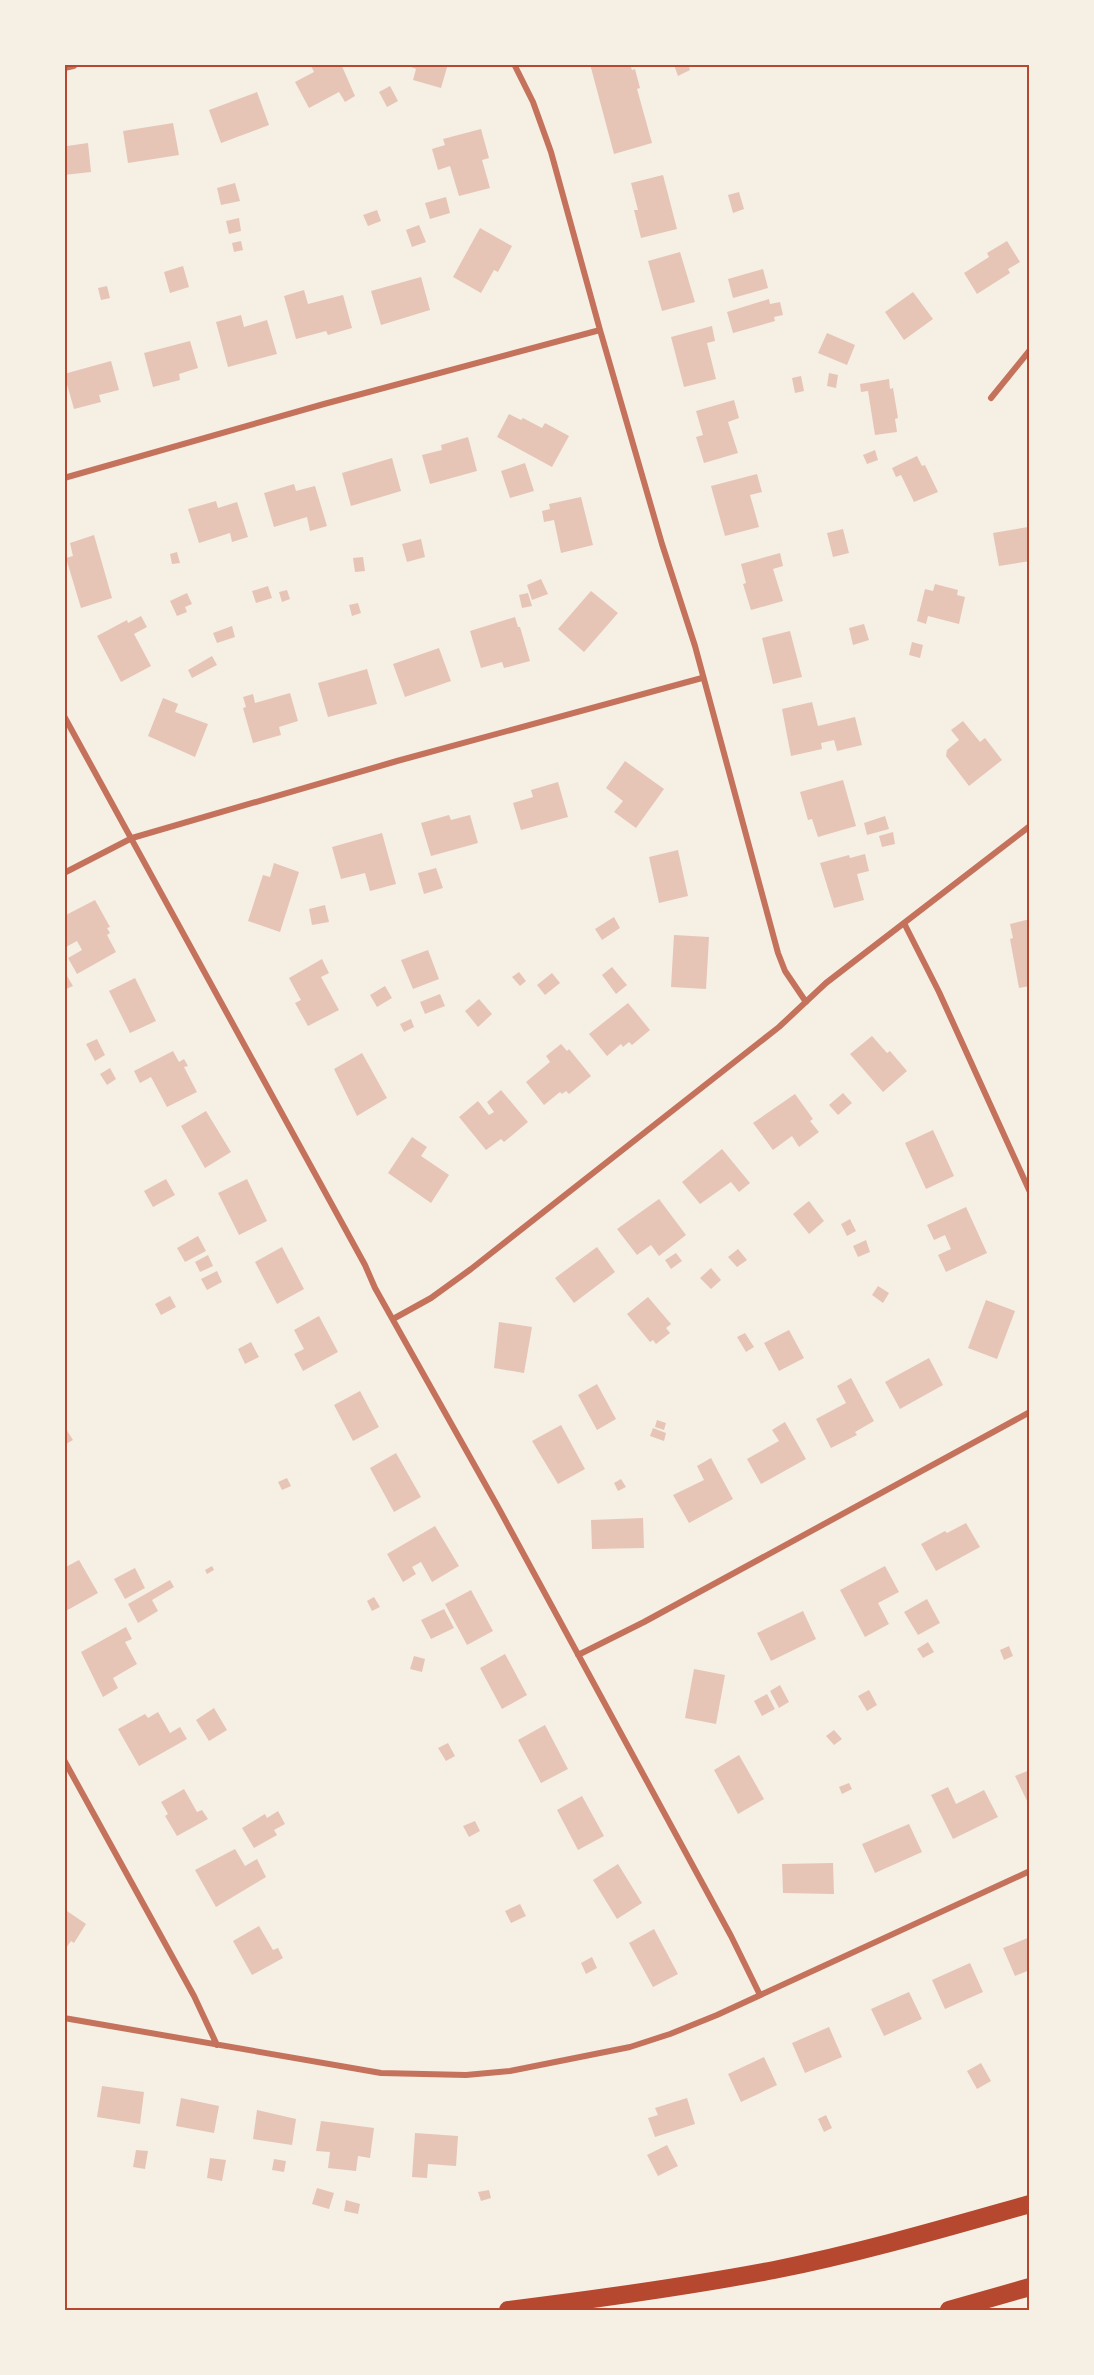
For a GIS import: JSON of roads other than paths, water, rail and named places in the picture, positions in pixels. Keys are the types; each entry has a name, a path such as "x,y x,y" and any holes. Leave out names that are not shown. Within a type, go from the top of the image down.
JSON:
{"highway":[{"path":"508,2310 649,2293 775,2270 890,2243 1029,2204"},
{"path":"949,2310 1029,2287"}],"street":[{"path":"64,66 73,64"},
{"path":"514,64 533,102 551,152 662,544 695,646 778,953 785,971 806,1002"},
{"path":"64,478 324,404 600,330"},
{"path":"991,398 1029,350"},
{"path":"64,873 132,838 397,761 702,678"},
{"path":"64,716 731,1936 760,1995"},
{"path":"393,1319 431,1298 471,1269 779,1027 826,983 1029,826"},
{"path":"904,923 939,992 1029,1192"},
{"path":"578,1655 644,1622 1029,1412"},
{"path":"64,1760 194,1996 217,2045"},
{"path":"64,2018 381,2073 466,2075 510,2071 630,2047 670,2034 1029,1871"}]}
